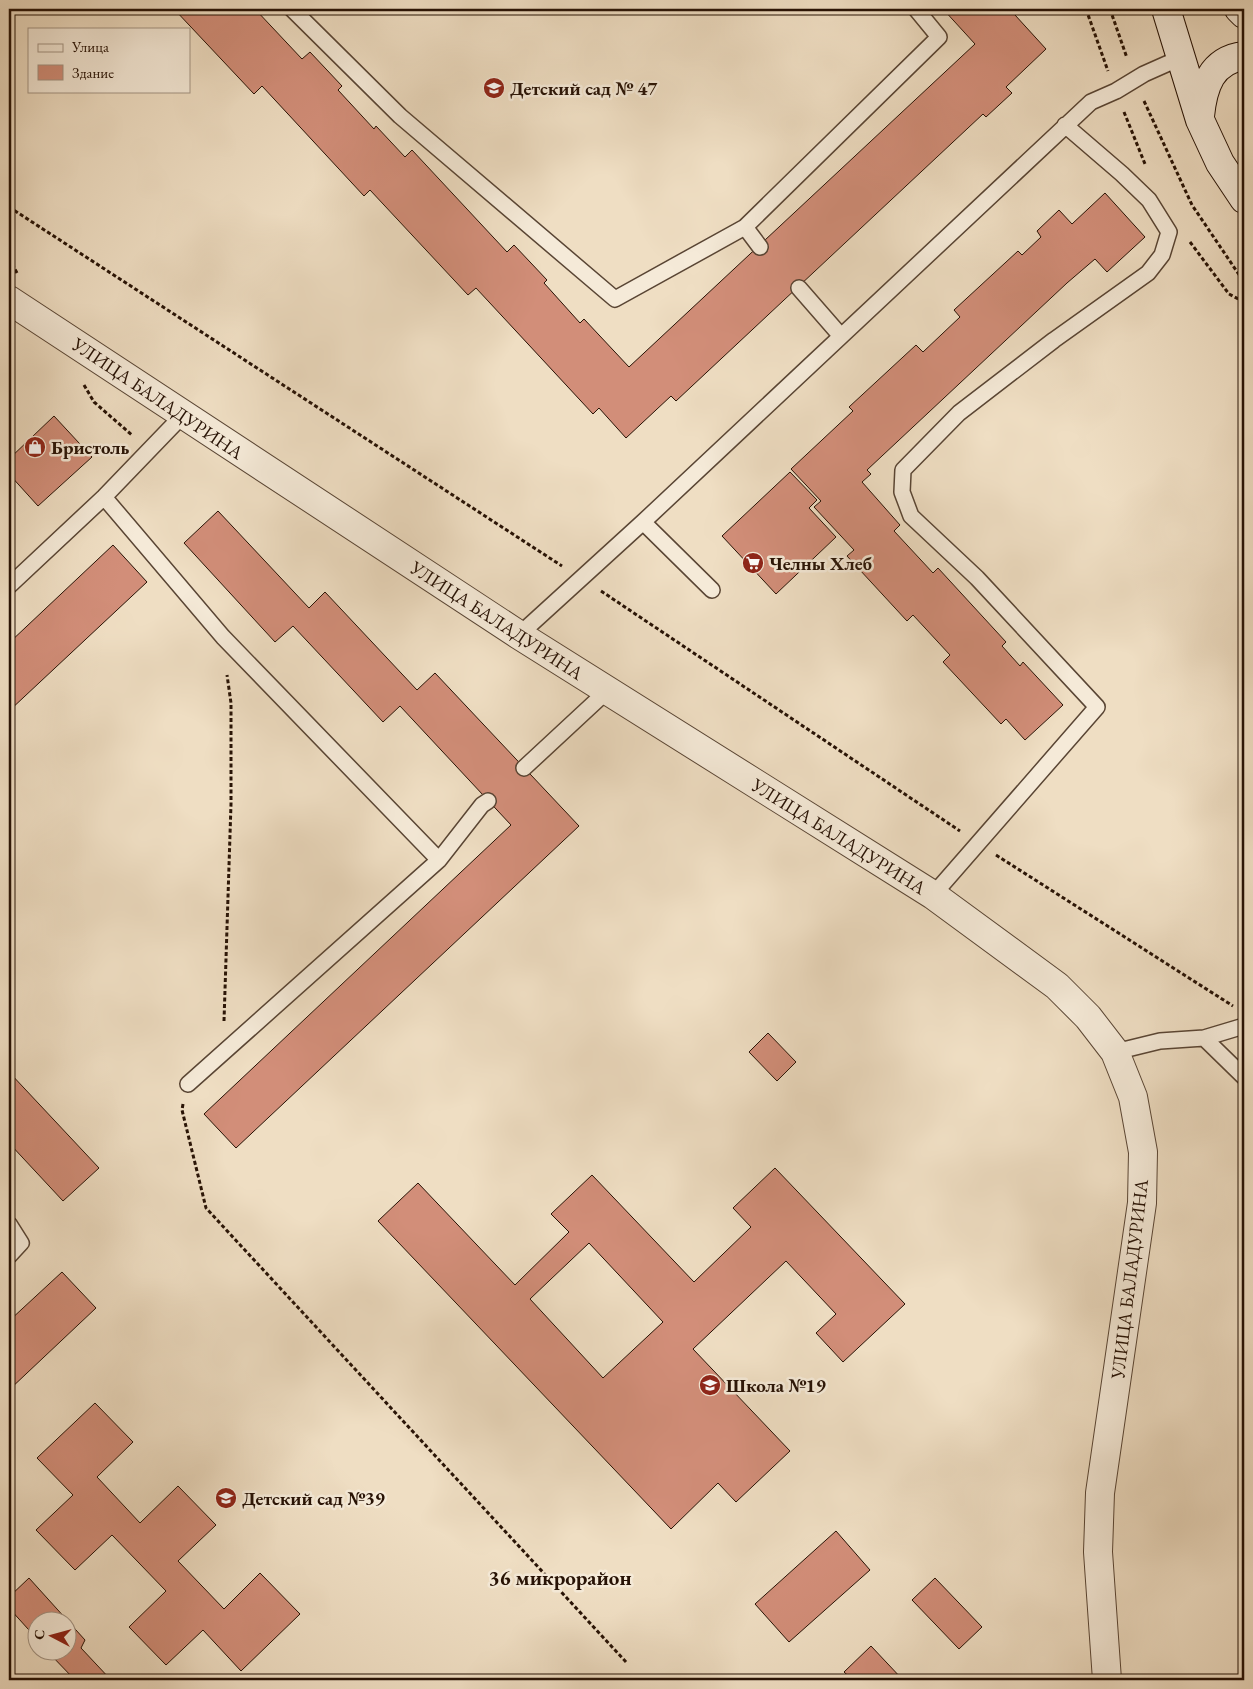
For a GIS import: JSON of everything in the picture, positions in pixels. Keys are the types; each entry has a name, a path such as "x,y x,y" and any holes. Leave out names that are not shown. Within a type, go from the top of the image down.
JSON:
{"street":[{"path":"1166,9 1200,120 1220,163 1244,199"},
{"path":"1239,9 1244,14"},
{"path":"1200,120 1202,95 1209,77 1221,64 1234,57 1244,56"},
{"name":"УЛИЦА БАЛАДУРИНА","path":"13,288 183,415 519,635 933,895 1057,986 1088,1017 1114,1052 1134,1097 1143,1152 1142,1203 1100,1493 1098,1552 1106,1680"}],"lane":[{"path":"292,9 400,116 615,299 745,227 939,37 916,9"},
{"path":"519,635 643,522 840,335 1092,102 1116,91 1134,79 1180,58"},
{"path":"933,895 1097,707 977,578 911,516 902,492 903,470 959,413 1054,340 1148,273 1162,255 1169,232 1149,200 1066,125"},
{"path":"745,227 760,248"},
{"path":"799,288 840,335"},
{"path":"9,586 104,497 183,415"},
{"path":"104,497 223,637 439,860"},
{"path":"643,522 712,590"},
{"path":"524,768 607,691"},
{"path":"188,1084 439,860 488,800"},
{"path":"1114,1052 1160,1041 1204,1038 1244,1026"},
{"path":"1204,1038 1244,1078"},
{"path":"9,1224 21,1243 9,1256"}],"path":[{"path":"1086,9 1148,170"},
{"path":"1110,9 1134,79 1192,205 1244,282"},
{"path":"9,207 581,578 978,843 1236,1008"},
{"path":"1184,234 1229,294 1244,302"},
{"path":"9,258 13,288"},
{"path":"80,378 94,402 150,450"},
{"path":"223,637 231,722 231,804 224,1027"},
{"path":"188,1084 182,1110 206,1208 626,1662"}],"building":[{"path":"174,9 255,9 302,59 310,52 342,86 338,90 374,129 376,126 405,157 412,150 507,252 514,245 547,280 544,283 580,323 584,319 629,367 975,44 943,9 1019,9 1015,15 1046,49 1006,87 1012,93 986,117 983,114 676,401 671,396 626,438 599,408 593,414 476,288 468,295 370,190 364,196 262,86 254,94"},
{"path":"1105,193 1145,237 1107,272 1095,259 1067,283 867,470 871,474 862,482 900,525 894,531 933,573 938,568 1006,642 1002,646 1020,666 1023,662 1063,705 1025,740 1006,719 1001,724 943,662 950,655 913,615 907,621 847,556 854,550 814,507 821,501 791,469 853,411 849,407 916,345 923,352 960,317 954,310 1018,251 1022,255 1041,237 1037,231 1059,210 1072,224"},
{"path":"54,416 92,457 38,506 9,474 9,459"},
{"path":"790,472 817,500 809,508 836,537 776,594 722,536"},
{"path":"218,511 309,608 325,592 417,690 435,673 579,826 236,1148 204,1114 511,825 400,706 383,722 293,626 275,642 184,543"},
{"path":"113,545 147,582 9,711 9,643"},
{"path":"768,1033 796,1062 777,1081 749,1052"},
{"path":"9,1072 99,1168 63,1201 9,1143"},
{"path":"775,1168 905,1304 843,1362 816,1333 836,1314 786,1261 693,1349 790,1451 736,1502 718,1483 671,1529 378,1221 418,1183 515,1285 569,1232 551,1214 592,1175 694,1282 751,1227 733,1208","holes":["589,1243 663,1322 603,1378 530,1299"]},
{"path":"62,1272 96,1308 9,1390 9,1321"},
{"path":"95,1403 133,1442 97,1477 140,1523 178,1486 216,1525 178,1561 224,1609 260,1573 300,1614 241,1671 203,1630 166,1665 129,1627 166,1591 112,1535 75,1570 36,1530 73,1495 37,1458"},
{"path":"836,1531 870,1570 789,1642 755,1604"},
{"path":"29,1578 60,1612 28,1612 28,1629 9,1608 9,1597"},
{"path":"935,1578 982,1627 959,1649 912,1600"},
{"path":"78,1632 85,1640 81,1648 111,1680 75,1680 58,1662 78,1662"},
{"path":"871,1646 903,1680 853,1680 844,1672"}],"place":[{"name":"Детский сад № 47","path":"494,88"},
{"name":"Бристоль","path":"35,447"},
{"name":"Челны Хлеб","path":"753,563"},
{"name":"Школа №19","path":"710,1385"},
{"name":"Детский сад №39","path":"226,1498"}],"district":[{"name":"36 микрорайон","path":"560,1578"}]}
